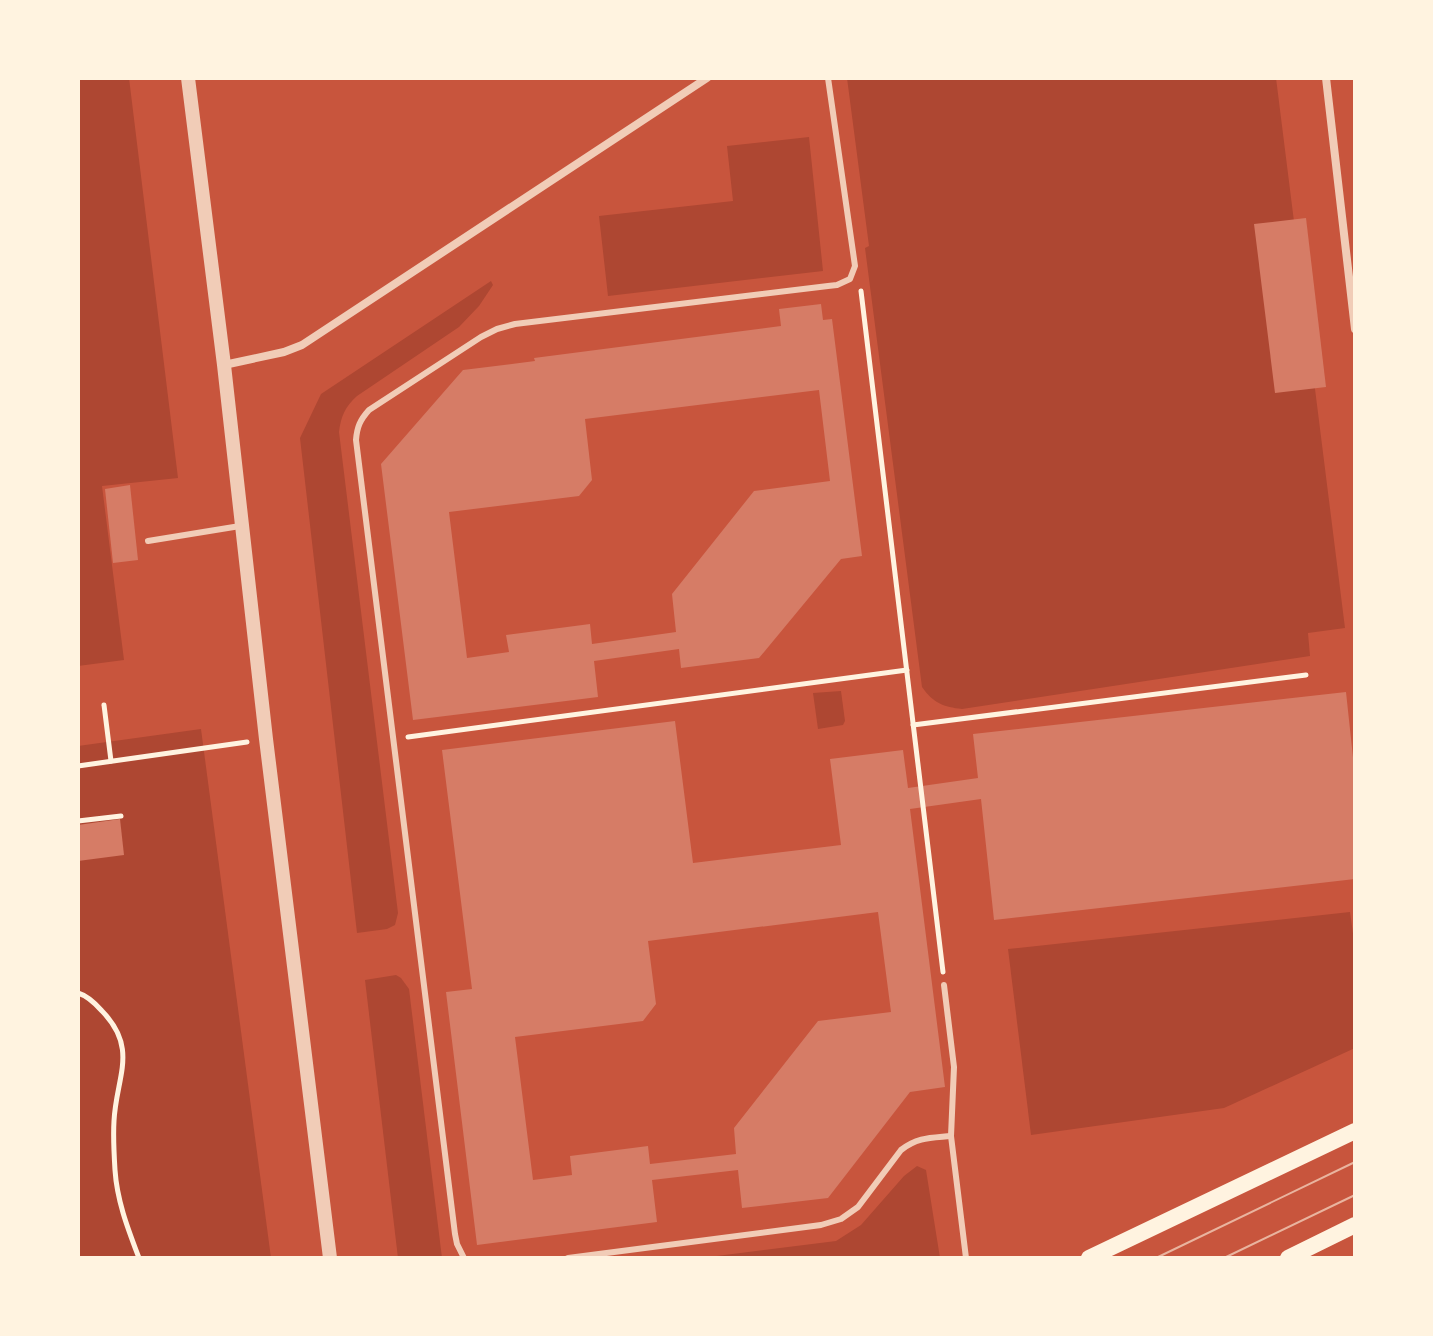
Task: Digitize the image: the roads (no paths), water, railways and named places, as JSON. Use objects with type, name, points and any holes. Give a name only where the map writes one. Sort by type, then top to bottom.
[{"type":"main road","points":[[1089,1258],[1355,1131]]},
{"type":"main road","points":[[1288,1258],[1355,1225]]},
{"type":"street","points":[[188,78],[330,1258]]},
{"type":"street","points":[[224,365],[302,345],[707,78]]},
{"type":"street","points":[[1326,78],[1355,329]]},
{"type":"lane","points":[[464,1258],[455,1234],[356,430],[369,410],[481,337],[506,326],[845,282],[853,273],[854,257],[828,78]]},
{"type":"lane","points":[[148,541],[241,526]]},
{"type":"lane","points":[[944,985],[954,1067],[951,1136],[966,1258]]},
{"type":"lane","points":[[568,1258],[821,1225],[841,1219],[858,1207],[901,1150],[920,1139],[951,1136]]},
{"type":"tram line","points":[[1156,1258],[1355,1162]]},
{"type":"tram line","points":[[1224,1258],[1355,1195]]}]
